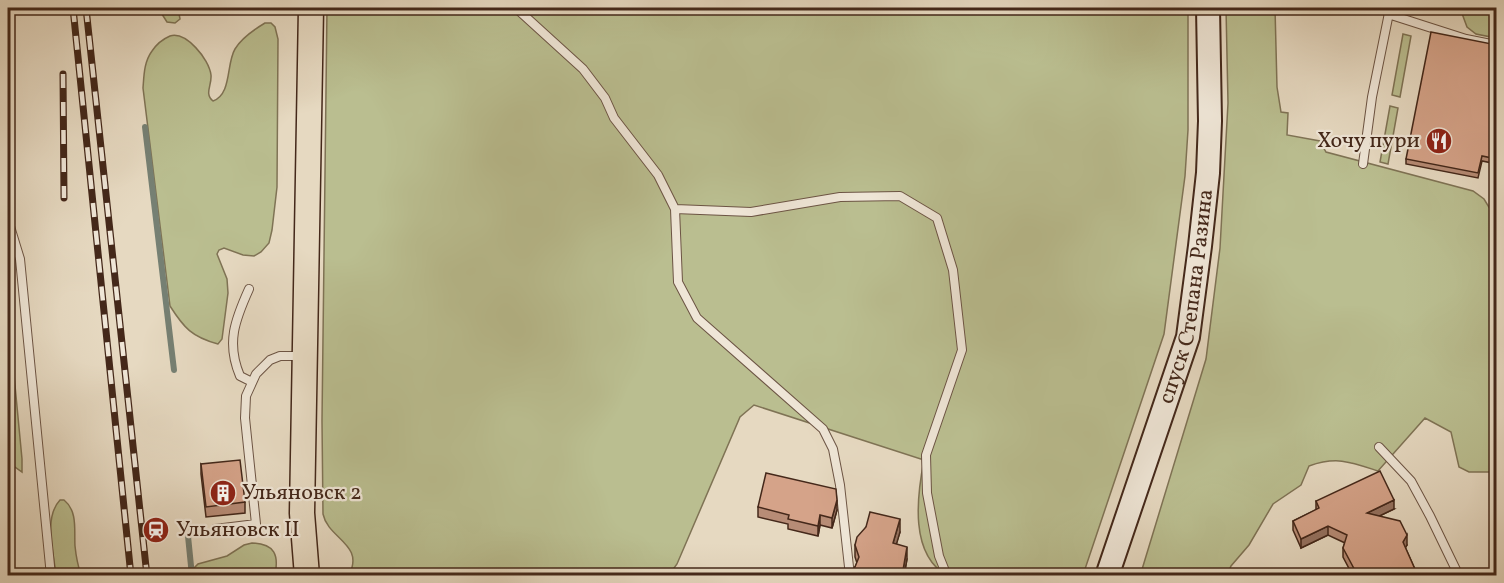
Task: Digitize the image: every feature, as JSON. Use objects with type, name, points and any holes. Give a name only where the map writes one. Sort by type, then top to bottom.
[{"type":"main road","points":[[307,576],[302,513],[311,8]]},
{"type":"main road","name":"спуск Степана Разина","points":[[1107,576],[1188,337],[1208,173],[1210,121],[1208,8]]},
{"type":"lane","points":[[516,8],[583,69],[605,98],[614,118],[658,175],[675,209],[678,282],[697,318],[823,429],[832,449],[840,486],[850,576]]},
{"type":"lane","points":[[1363,164],[1372,97],[1389,11],[1466,39],[1497,45]]},
{"type":"lane","points":[[675,209],[751,212],[840,196],[900,196],[937,218],[952,270],[962,350],[926,455],[927,493],[939,555],[947,576]]},
{"type":"lane","points":[[8,220],[20,259],[51,576]]},
{"type":"lane","points":[[249,289],[236,318],[232,350],[240,376],[252,382]]},
{"type":"lane","points":[[215,529],[256,524],[244,406],[252,382],[262,366],[270,360],[280,356],[306,356]]},
{"type":"lane","points":[[1379,447],[1411,481],[1459,576]]},
{"type":"green space","points":[[158,8],[178,8],[180,19],[175,23],[167,22]]},
{"type":"green space","points":[[327,8],[1188,8],[1188,130],[1185,176],[1164,334],[1083,575],[948,576],[935,566],[921,540],[918,507],[924,460],[754,405],[740,417],[677,564],[669,575],[349,575],[353,565],[352,556],[344,542],[326,523],[323,514]]},
{"type":"green space","points":[[1226,8],[1275,8],[1277,87],[1281,112],[1288,113],[1287,135],[1320,141],[1326,152],[1473,191],[1484,199],[1495,217],[1496,459],[1490,472],[1469,472],[1459,467],[1451,432],[1425,418],[1378,471],[1344,461],[1328,461],[1309,466],[1301,485],[1273,504],[1249,545],[1231,566],[1227,575],[1140,576],[1206,359],[1220,248],[1228,103]]},
{"type":"green space","points":[[1460,8],[1496,8],[1496,38],[1476,34],[1467,27]]},
{"type":"green space","points":[[265,23],[271,23],[275,27],[278,39],[277,187],[272,230],[269,243],[254,256],[243,255],[224,248],[217,254],[227,279],[228,293],[222,339],[218,344],[195,335],[170,306],[143,88],[144,73],[149,55],[158,44],[170,36],[183,38],[196,48],[206,61],[211,75],[209,95],[213,101],[219,97],[226,85],[235,49],[244,38]]},
{"type":"green space","points":[[1403,34],[1411,36],[1400,97],[1392,95]]},
{"type":"green space","points":[[1390,106],[1398,108],[1388,164],[1380,162]]},
{"type":"green space","points":[[8,312],[22,459],[22,472],[8,462]]},
{"type":"green space","points":[[60,500],[64,500],[73,515],[75,550],[81,575],[56,575],[51,526],[52,516]]},
{"type":"green space","points":[[252,543],[266,546],[274,552],[276,556],[275,575],[191,575],[191,571],[198,564],[227,556],[244,545]]},
{"type":"building","points":[[1431,32],[1497,45],[1497,159],[1482,156],[1478,173],[1406,159]]},
{"type":"building","name":"Ульяновск 2","points":[[240,460],[245,502],[206,507],[201,464]]},
{"type":"building","points":[[1380,471],[1394,500],[1367,513],[1400,521],[1407,535],[1403,542],[1418,576],[1358,576],[1343,548],[1347,535],[1328,526],[1301,539],[1293,521],[1319,508],[1316,501]]},
{"type":"building","points":[[766,473],[836,489],[837,500],[832,518],[820,515],[818,526],[788,519],[789,515],[758,507]]},
{"type":"building","points":[[870,512],[900,519],[893,543],[907,547],[902,576],[849,576],[859,557],[855,545],[857,537],[866,527]]},
{"type":"building","points":[[1429,571],[1431,576],[1420,576]]},
{"type":"waterway","points":[[145,127],[174,370]]},
{"type":"waterway","points":[[188,536],[192,576]]},
{"type":"railway","points":[[73,8],[131,576]]},
{"type":"railway","points":[[86,8],[147,576]]},
{"type":"railway","points":[[63,74],[64,198]]},
{"type":"place","name":"Хочу пури","points":[[1439,141]]},
{"type":"place","name":"Ульяновск 2","points":[[223,493]]},
{"type":"place","name":"Ульяновск II","points":[[156,530]]}]
